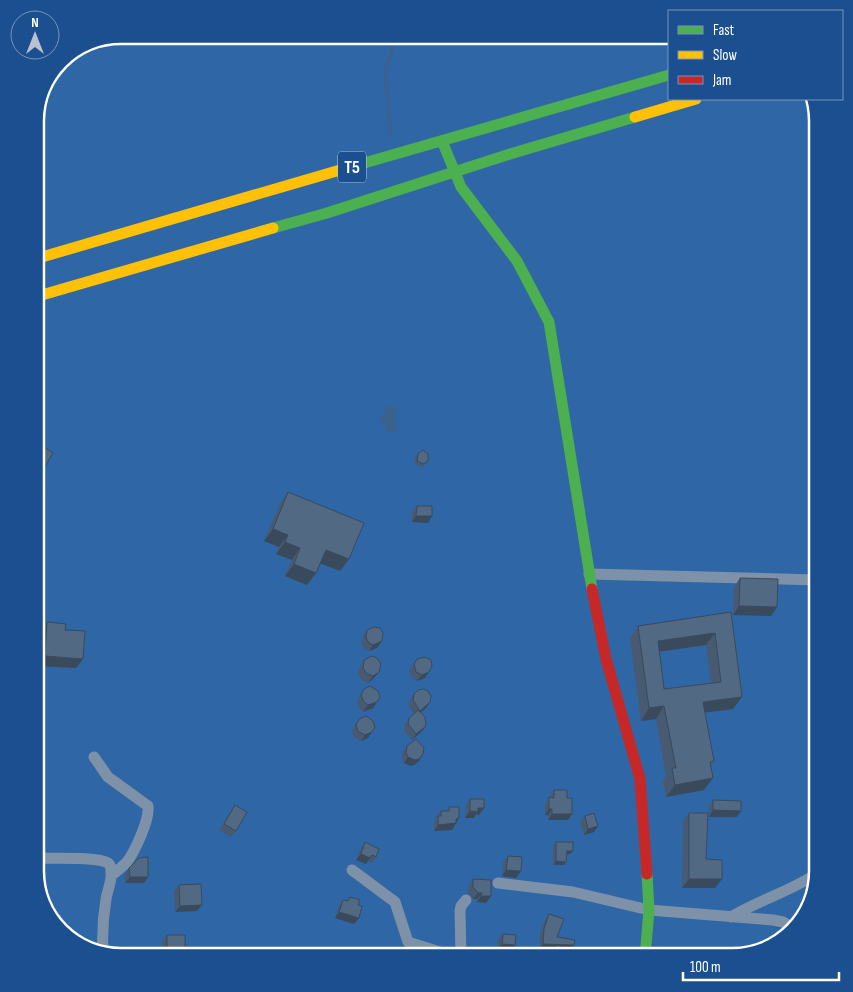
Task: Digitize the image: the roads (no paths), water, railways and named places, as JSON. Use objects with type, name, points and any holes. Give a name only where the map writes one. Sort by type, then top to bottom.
[{"type":"main road","name":"T5","points":[[44,256],[668,75]]},
{"type":"main road","points":[[44,294],[327,213],[693,100]]},
{"type":"main road","points":[[442,141],[461,187],[517,261],[549,322],[589,574],[606,659],[640,779],[649,910],[646,948]]},
{"type":"street","points":[[589,574],[809,580]]},
{"type":"street","points":[[94,757],[108,777],[148,806],[149,812],[129,858],[112,875]]},
{"type":"street","points":[[44,858],[100,860],[108,863],[112,875],[102,924],[103,946]]},
{"type":"street","points":[[352,870],[395,902],[408,942],[427,948]]},
{"type":"street","points":[[731,917],[756,903],[809,879]]},
{"type":"street","points":[[498,883],[572,892],[649,910],[773,920],[787,924]]},
{"type":"street","points":[[461,948],[460,911],[461,906],[466,900]]},
{"type":"waterway","points":[[391,136],[385,71],[394,44]]}]
